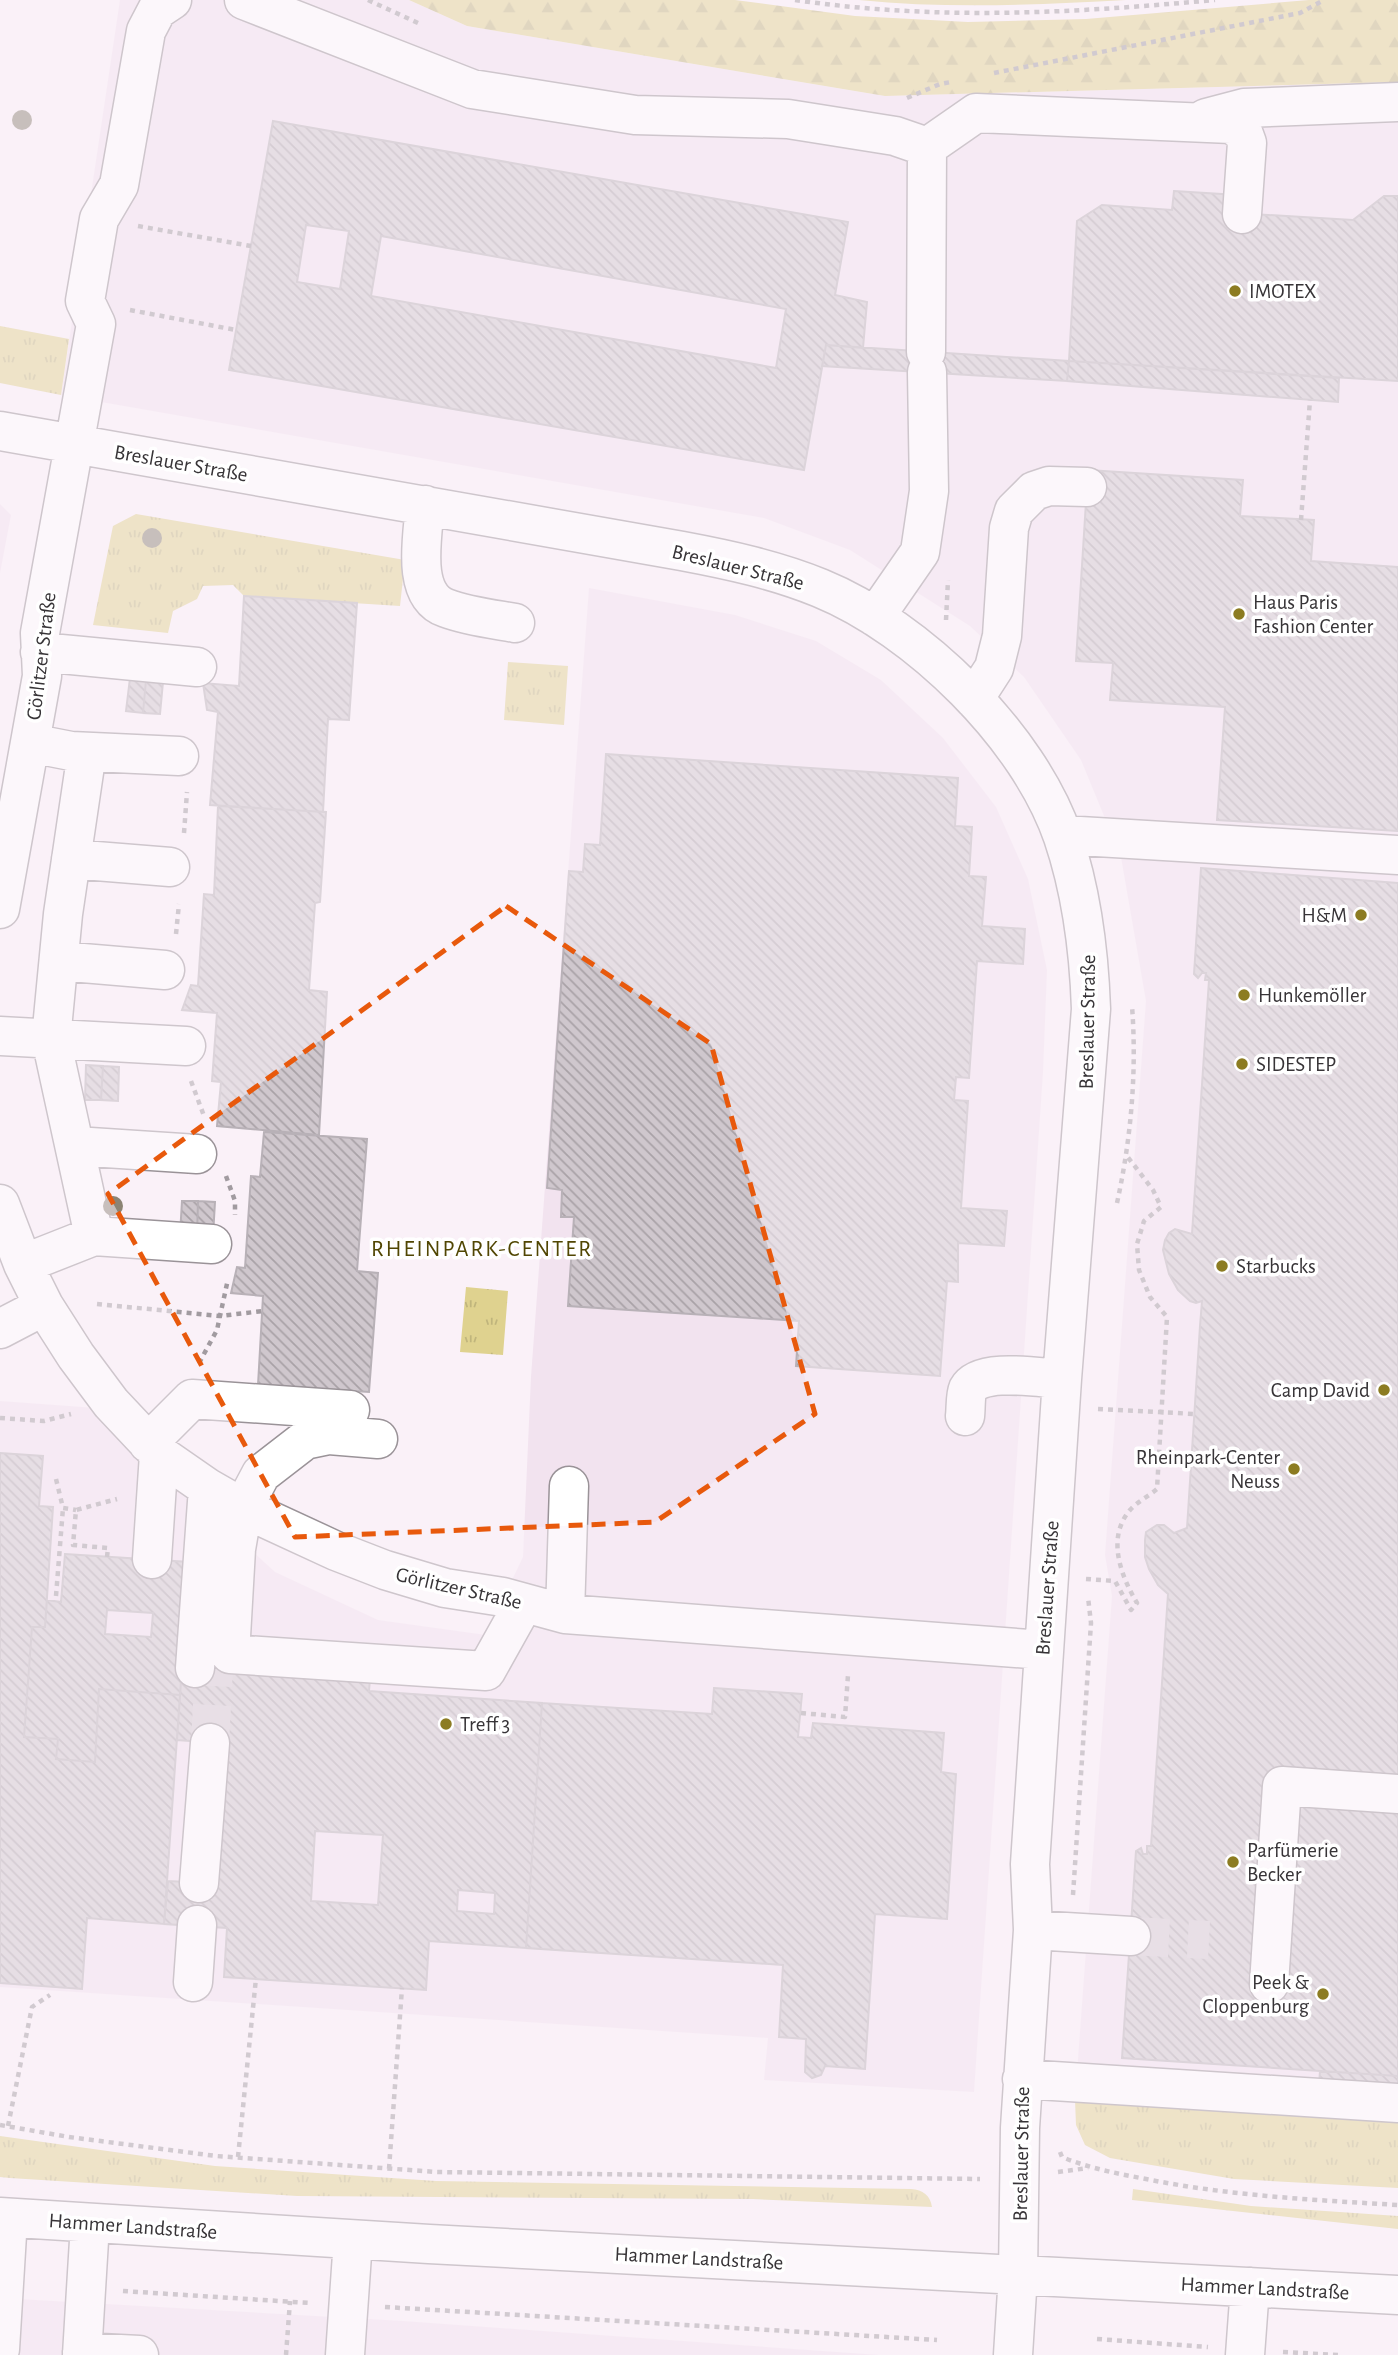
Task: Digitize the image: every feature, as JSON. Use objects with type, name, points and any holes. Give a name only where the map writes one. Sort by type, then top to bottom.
[{"type":"street","points":[[85,301],[99,219],[119,185],[146,31],[156,10],[172,0]]},
{"type":"street","points":[[244,0],[472,89],[635,115],[788,119],[895,136],[927,147]]},
{"type":"street","points":[[1192,122],[1244,108],[1398,102]]},
{"type":"street","points":[[927,147],[976,113],[1231,124],[1243,132],[1247,143],[1242,214]]},
{"type":"street","points":[[875,617],[920,552],[929,491],[927,147]]},
{"type":"street","name":"Görlitzer Straße","points":[[0,909],[42,676],[40,633],[96,324],[85,301]]},
{"type":"street","name":"Breslauer Straße","points":[[0,431],[729,560],[774,572],[823,589],[875,617],[920,649],[974,699],[1000,728],[1039,783],[1063,835],[1078,890],[1089,948],[1091,1009],[1062,1379],[1030,1864],[1033,1930],[1022,2079],[1018,2274],[1013,2355]]},
{"type":"street","points":[[974,699],[995,668],[1002,636],[1009,528],[1014,511],[1034,491],[1049,486],[1087,487]]},
{"type":"street","points":[[425,505],[421,573],[428,595],[443,608],[515,623]]},
{"type":"street","points":[[40,652],[197,667]]},
{"type":"street","points":[[30,743],[71,751],[179,756]]},
{"type":"street","points":[[87,752],[71,859],[51,1039],[94,1236]]},
{"type":"street","points":[[1063,835],[1398,855]]},
{"type":"street","points":[[71,859],[170,867]]},
{"type":"street","points":[[59,961],[166,970]]},
{"type":"street","points":[[0,1036],[186,1046]]},
{"type":"street","points":[[75,1146],[197,1154]]},
{"type":"street","name":"Görlitzer Straße","points":[[0,1204],[23,1264],[44,1306],[76,1356],[155,1462],[243,1508],[336,1551],[385,1570],[445,1588],[565,1614],[1043,1650]]},
{"type":"street","points":[[23,1264],[94,1236],[212,1244]]},
{"type":"street","points":[[0,1329],[44,1306]]},
{"type":"street","points":[[965,1416],[968,1390],[978,1379],[993,1376],[1062,1379]]},
{"type":"street","points":[[152,1559],[155,1462],[192,1399],[350,1410]]},
{"type":"street","points":[[213,1663],[243,1508],[261,1474],[304,1440],[329,1435],[378,1439]]},
{"type":"street","points":[[565,1614],[569,1486]]},
{"type":"street","points":[[208,1488],[213,1663]]},
{"type":"street","points":[[213,1663],[486,1671],[524,1603]]},
{"type":"street","points":[[199,1883],[210,1743]]},
{"type":"street","points":[[1269,1983],[1282,1786],[1398,1794]]},
{"type":"street","points":[[193,1982],[197,1926]]},
{"type":"street","points":[[1033,1930],[1131,1936]]},
{"type":"street","points":[[1022,2079],[1398,2103]]},
{"type":"street","points":[[0,2349],[4,2217]]},
{"type":"street","name":"Hammer Landstraße","points":[[4,2217],[353,2240],[1398,2295]]},
{"type":"street","points":[[90,2224],[82,2354],[139,2355]]},
{"type":"street","points":[[345,2355],[353,2240]]},
{"type":"street","points":[[1245,2355],[1250,2287]]},
{"type":"path","points":[[368,0],[430,28]]},
{"type":"path","points":[[795,0],[860,9],[971,14],[1086,11],[1215,0]]},
{"type":"path","points":[[993,73],[1300,13],[1324,0]]},
{"type":"path","points":[[905,99],[953,81]]},
{"type":"path","points":[[99,219],[251,246]]},
{"type":"path","points":[[85,301],[236,330]]},
{"type":"path","points":[[1301,520],[1310,400]]},
{"type":"path","points":[[1082,1578],[1115,1581],[1131,1610],[1137,1603],[1125,1583],[1118,1558],[1118,1532],[1130,1510],[1157,1489],[1167,1317],[1150,1297],[1139,1270],[1137,1244],[1144,1221],[1161,1208],[1153,1190],[1127,1156]]},
{"type":"path","points":[[97,1304],[220,1316],[263,1311]]},
{"type":"path","points":[[1094,1409],[1195,1414]]},
{"type":"path","points":[[0,1418],[44,1421],[82,1411]]},
{"type":"path","points":[[63,1508],[76,1510],[155,1462]]},
{"type":"path","points":[[56,1479],[63,1508],[56,1596]]},
{"type":"path","points":[[76,1510],[73,1545],[108,1548],[107,1556]]},
{"type":"path","points":[[801,1713],[845,1717],[846,1691]]},
{"type":"path","points":[[238,2158],[256,1978]]},
{"type":"path","points":[[389,2169],[402,1988]]},
{"type":"path","points":[[8,2126],[32,2007],[50,1995]]},
{"type":"path","points":[[0,2124],[69,2137],[238,2158],[389,2169],[451,2172],[1020,2178]]},
{"type":"path","points":[[1089,2168],[1250,2196],[1398,2205]]},
{"type":"path","points":[[87,2289],[937,2340]]},
{"type":"path","points":[[286,2355],[290,2301]]},
{"type":"highlighted area","points":[[506,906],[711,1044],[815,1414],[655,1522],[295,1537],[108,1194]]},
{"type":"shaded area","points":[[120,0],[409,0],[467,26],[885,96],[1398,82],[1398,2120],[1075,2100],[1112,1596],[1105,1555],[1146,1001],[1121,857],[1081,760],[1024,677],[970,626],[850,550],[764,518],[61,395]]},
{"type":"shaded area","points":[[0,504],[11,515],[0,573]]},
{"type":"shaded area","points":[[589,588],[735,615],[816,641],[881,680],[943,738],[996,807],[1028,879],[1047,970],[1043,1072],[974,2092],[764,2080],[768,2038],[0,1987],[0,1401],[96,1408],[275,1572],[378,1620],[486,1635],[523,1557],[531,1377]]},
{"type":"shaded area","points":[[0,2298],[403,2321],[879,2355],[0,2355]]},
{"type":"green space","points":[[409,0],[735,0],[855,16],[968,22],[1086,19],[1309,0],[1398,0],[1398,82],[885,96],[467,26]]},
{"type":"green space","points":[[859,0],[1126,0],[959,5]]},
{"type":"green space","points":[[0,326],[69,339],[61,395],[0,383]]},
{"type":"green space","points":[[136,514],[405,560],[400,606],[244,596],[233,585],[203,586],[197,599],[173,611],[168,633],[93,625],[113,526]]},
{"type":"green space","points":[[508,662],[568,666],[564,725],[504,720]]},
{"type":"green space","points":[[466,1287],[508,1291],[503,1355],[460,1352]]},
{"type":"green space","points":[[1075,2100],[1398,2120],[1398,2188],[1234,2179],[1110,2158],[1085,2145],[1076,2125]]},
{"type":"green space","points":[[0,2136],[215,2166],[436,2181],[911,2189],[925,2194],[932,2207],[753,2199],[297,2196],[10,2178],[0,2177]]},
{"type":"green space","points":[[1133,2189],[1251,2206],[1398,2216],[1398,2229],[1132,2200]]},
{"type":"building","points":[[273,121],[848,222],[835,295],[867,302],[863,348],[826,345],[804,470],[229,370]],"holes":[[[306,225],[349,231],[340,289],[297,282]],[[381,236],[786,309],[776,368],[371,296]]]},
{"type":"building","name":"IMOTEX","points":[[1174,191],[1237,195],[1236,213],[1353,220],[1384,196],[1398,196],[1398,381],[1069,361],[1077,221],[1102,205],[1172,210]]},
{"type":"building","points":[[826,345],[1069,361],[1067,381],[822,366]]},
{"type":"building","points":[[1069,361],[1339,378],[1338,402],[1067,381]]},
{"type":"building","name":"Haus Paris Fashion Center","points":[[1088,470],[1243,480],[1240,516],[1314,520],[1311,561],[1398,567],[1398,831],[1217,820],[1225,707],[1110,700],[1113,663],[1076,661]]},
{"type":"building","points":[[244,596],[357,603],[349,720],[328,719],[323,812],[210,805],[218,712],[207,710],[203,683],[239,686]]},
{"type":"building","points":[[130,678],[146,680],[143,713],[126,711]]},
{"type":"building","points":[[146,680],[163,682],[160,714],[143,713]]},
{"type":"building","points":[[606,754],[958,778],[955,826],[972,827],[969,876],[986,877],[982,926],[1025,929],[1023,964],[977,961],[969,1078],[956,1077],[954,1100],[968,1101],[961,1208],[1007,1211],[1004,1246],[958,1243],[958,1282],[947,1281],[940,1376],[796,1366],[799,1321],[568,1306],[574,1217],[561,1217],[562,1190],[547,1188],[569,871],[583,872],[585,844],[600,845]]},
{"type":"building","points":[[218,806],[326,812],[320,902],[315,903],[309,990],[327,992],[319,1135],[217,1126],[221,1082],[212,1081],[217,1013],[182,1010],[191,985],[198,986],[204,894],[214,895]]},
{"type":"building","name":"Rheinpark-Center Neuss","points":[[1201,868],[1398,883],[1398,2076],[1122,2058],[1136,1851],[1141,1848],[1143,1854],[1147,1854],[1147,1846],[1151,1846],[1168,1594],[1158,1585],[1149,1569],[1145,1557],[1145,1540],[1146,1532],[1157,1525],[1164,1525],[1174,1533],[1187,1528],[1202,1301],[1190,1301],[1178,1290],[1169,1274],[1163,1250],[1169,1233],[1175,1229],[1192,1234],[1209,980],[1205,980],[1206,973],[1202,973],[1198,978],[1194,974]]},
{"type":"building","points":[[86,1065],[103,1066],[101,1100],[85,1100]]},
{"type":"building","points":[[103,1066],[119,1067],[118,1101],[101,1100]]},
{"type":"building","points":[[264,1132],[367,1139],[357,1271],[378,1273],[369,1392],[258,1385],[263,1296],[231,1293],[237,1267],[245,1268],[251,1176],[260,1177]]},
{"type":"building","points":[[182,1201],[198,1201],[197,1236],[180,1235]]},
{"type":"building","points":[[198,1201],[215,1202],[213,1236],[197,1236]]},
{"type":"building","points":[[0,1453],[43,1456],[39,1506],[53,1507],[45,1627],[32,1627],[24,1737],[58,1739],[56,1759],[95,1762],[99,1689],[180,1695],[164,1924],[87,1918],[82,1989],[0,1983]]},
{"type":"building","points":[[65,1554],[189,1562],[180,1695],[99,1689],[95,1762],[56,1759],[58,1739],[24,1737],[32,1627],[45,1627],[47,1600],[61,1602]],"holes":[[[107,1610],[153,1613],[151,1637],[105,1634]]]},
{"type":"building","points":[[182,1667],[370,1679],[369,1691],[542,1703],[526,1948],[429,1941],[426,1990],[224,1977],[227,1928],[164,1924],[168,1881],[209,1883],[219,1743],[177,1740]],"holes":[[[315,1831],[383,1835],[378,1905],[311,1901]],[[458,1890],[495,1893],[494,1914],[457,1911]]]},
{"type":"building","points":[[714,1688],[802,1694],[798,1737],[811,1738],[813,1723],[944,1733],[941,1772],[956,1774],[947,1919],[875,1914],[865,2069],[825,2066],[821,2075],[812,2078],[805,2072],[806,2039],[779,2037],[783,1965],[526,1948],[542,1703],[712,1714]]},
{"type":"building","points":[[1320,2071],[1398,2076],[1398,2091],[1319,2085]]},
{"type":"tunnel","points":[[210,1743],[214,1668]]},
{"type":"tunnel","points":[[1131,1936],[1209,1940]]},
{"type":"place","name":"IMOTEX","points":[[1235,291]]},
{"type":"place","name":"Haus Paris Fashion Center","points":[[1239,614]]},
{"type":"place","name":"H&M","points":[[1361,915]]},
{"type":"place","name":"Hunkemöller","points":[[1244,995]]},
{"type":"place","name":"SIDESTEP","points":[[1242,1064]]},
{"type":"place","name":"Starbucks","points":[[1222,1266]]},
{"type":"place","name":"Camp David","points":[[1384,1390]]},
{"type":"place","name":"Rheinpark-Center Neuss","points":[[1294,1469]]},
{"type":"place","name":"Treff 3","points":[[446,1724]]},
{"type":"place","name":"Parfümerie Becker","points":[[1233,1862]]},
{"type":"place","name":"Peek & Cloppenburg","points":[[1323,1994]]},
{"type":"district","name":"RHEINPARK-CENTER","points":[[482,1248]]}]
